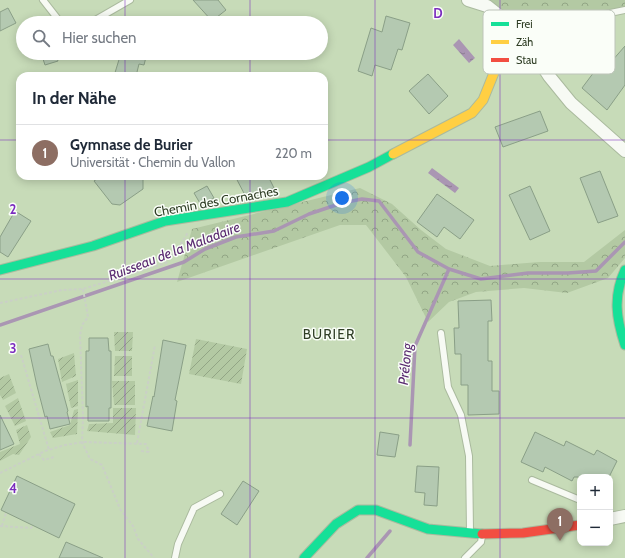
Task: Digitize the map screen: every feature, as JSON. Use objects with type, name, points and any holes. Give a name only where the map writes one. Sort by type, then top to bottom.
[{"type":"street","points":[[468,0],[487,6],[492,10]]},
{"type":"street","name":"Chemin des Cornaches","points":[[0,270],[93,246],[164,221],[257,208],[288,202],[369,167],[472,113],[483,100],[494,74]]},
{"type":"street","points":[[548,74],[571,103],[625,151]]},
{"type":"street","points":[[625,270],[618,282],[616,299],[616,319],[625,345]]},
{"type":"street","points":[[304,558],[343,518],[360,510],[380,510],[408,524],[429,529],[482,534],[516,534],[577,525]]},
{"type":"street","points":[[613,519],[624,517]]},
{"type":"lane","points":[[43,0],[56,16]]},
{"type":"lane","points":[[102,16],[130,0]]},
{"type":"lane","points":[[615,12],[625,10]]},
{"type":"lane","points":[[441,333],[448,388],[461,415],[469,456],[470,533]]},
{"type":"lane","points":[[532,480],[577,499]]},
{"type":"lane","points":[[175,558],[178,544],[194,508],[220,494]]},
{"type":"lane","points":[[613,513],[624,517]]},
{"type":"lane","points":[[465,558],[481,542],[482,534]]},
{"type":"path","points":[[0,303],[62,290],[83,289],[166,263],[184,241],[195,217]]},
{"type":"path","points":[[83,289],[88,316],[82,325],[80,335],[83,418],[82,442],[90,459],[102,465],[120,509],[133,526],[138,539],[154,558]]},
{"type":"path","points":[[137,443],[155,344]]},
{"type":"path","points":[[21,355],[48,450]]},
{"type":"path","points":[[0,473],[48,450],[82,442],[146,444],[149,452],[141,451]]},
{"type":"path","points":[[38,454],[44,460],[54,457]]},
{"type":"path","points":[[6,513],[1,526],[31,528],[33,525]]},
{"type":"green space","points":[[468,0],[625,0],[625,10],[615,12],[615,10],[484,10]]},
{"type":"green space","points":[[360,188],[392,204],[421,230],[446,249],[490,266],[539,262],[584,262],[625,230],[625,258],[608,278],[567,293],[524,288],[476,292],[449,302],[428,322],[406,277],[366,225],[340,225],[177,282],[192,229]]},
{"type":"green space","points":[[114,332],[133,332],[132,351],[115,351]]},
{"type":"green space","points":[[196,339],[247,349],[241,384],[189,374]]},
{"type":"green space","points":[[74,353],[76,376],[62,382],[58,359]]},
{"type":"green space","points":[[115,356],[132,356],[132,376],[114,376]]},
{"type":"green space","points":[[9,374],[16,393],[3,400],[0,395],[0,378]]},
{"type":"green space","points":[[78,380],[78,406],[71,408],[66,384]]},
{"type":"green space","points":[[112,381],[135,381],[135,405],[114,405]]},
{"type":"green space","points":[[18,398],[26,421],[15,426],[5,406]]},
{"type":"green space","points":[[113,408],[136,408],[135,435],[87,431],[89,424],[113,423]]},
{"type":"green space","points":[[78,409],[77,434],[53,438],[50,432],[70,425],[74,410]]},
{"type":"green space","points":[[27,425],[31,437],[19,455],[13,454],[0,461],[0,452],[20,444],[16,430]]},
{"type":"water","points":[[459,39],[475,58],[469,63],[453,45]]},
{"type":"water","points":[[432,168],[459,188],[455,193],[428,173]]},
{"type":"building","points":[[193,0],[218,0],[226,10],[218,16],[207,16]]},
{"type":"building","points":[[8,8],[16,23],[0,31],[0,12]]},
{"type":"building","points":[[386,16],[410,23],[402,50],[398,49],[391,70],[375,65],[372,76],[358,71],[371,28],[382,32]]},
{"type":"building","points":[[625,46],[625,85],[607,110],[582,88],[592,74],[615,74],[615,57]]},
{"type":"building","points":[[43,60],[58,61],[45,65]]},
{"type":"building","points":[[119,60],[145,60],[144,65],[139,64],[137,72],[115,72]]},
{"type":"building","points":[[428,74],[448,96],[429,114],[409,91]]},
{"type":"building","points":[[540,111],[548,131],[503,147],[495,127]]},
{"type":"building","points":[[600,171],[618,216],[598,223],[580,178]]},
{"type":"building","points":[[143,180],[143,189],[120,205],[112,204],[94,181]]},
{"type":"building","points":[[237,180],[270,180],[274,188],[255,198],[247,199]]},
{"type":"building","points":[[207,186],[214,198],[201,205],[194,193]]},
{"type":"building","points":[[530,186],[550,231],[530,240],[509,195]]},
{"type":"building","points":[[437,194],[474,220],[460,239],[444,227],[437,237],[417,222]]},
{"type":"building","points":[[15,211],[31,221],[8,257],[0,252],[0,237]]},
{"type":"building","points":[[491,300],[492,321],[488,321],[488,361],[492,361],[492,391],[499,391],[499,414],[468,415],[468,385],[461,385],[461,354],[455,354],[454,328],[459,328],[458,301]]},
{"type":"building","points":[[89,338],[108,338],[109,351],[111,351],[111,408],[109,408],[109,421],[88,421],[88,406],[86,407],[86,351],[89,351]]},
{"type":"building","points":[[163,340],[186,345],[175,400],[177,401],[172,431],[147,426],[153,396],[154,397]]},
{"type":"building","points":[[48,344],[51,356],[53,356],[68,411],[70,424],[50,429],[47,416],[45,417],[29,349]]},
{"type":"building","points":[[0,415],[14,444],[0,450]]},
{"type":"building","points":[[380,432],[399,435],[395,457],[377,455]]},
{"type":"building","points":[[535,432],[564,446],[566,441],[594,455],[597,450],[617,461],[610,474],[577,474],[577,477],[574,477],[572,481],[545,467],[543,472],[521,462]]},
{"type":"building","points":[[417,466],[439,467],[437,506],[424,505],[425,493],[415,492]]},
{"type":"building","points":[[17,476],[75,504],[59,538],[1,510]]},
{"type":"building","points":[[243,481],[259,491],[237,525],[221,514]]},
{"type":"building","points":[[66,542],[103,558],[59,558]]},
{"type":"waterway","name":"Ruisseau de la Maladaire","points":[[0,325],[184,262],[205,249],[236,237],[274,231],[309,214],[342,203],[362,199],[379,201],[418,252],[449,269],[481,279],[528,273],[596,271],[625,242]]},
{"type":"waterway","name":"Prélong","points":[[410,445],[415,346],[449,269]]},
{"type":"waterway","name":"Prélong","points":[[367,558],[390,531]]},
{"type":"traffic: fast","points":[[0,270],[93,246],[165,221],[287,202],[369,167],[393,154]]},
{"type":"traffic: fast","points":[[625,270],[617,298],[618,316],[625,345]]},
{"type":"traffic: fast","points":[[304,558],[336,524],[358,510],[376,510],[428,529],[482,534]]},
{"type":"traffic: slow","points":[[393,154],[472,113],[483,100],[494,74]]},
{"type":"traffic: jam","points":[[482,534],[523,533],[577,525]]},
{"type":"place","name":"Gymnase de Burier","points":[[560,541]]},
{"type":"district","name":"BURIER","points":[[329,334]]}]
